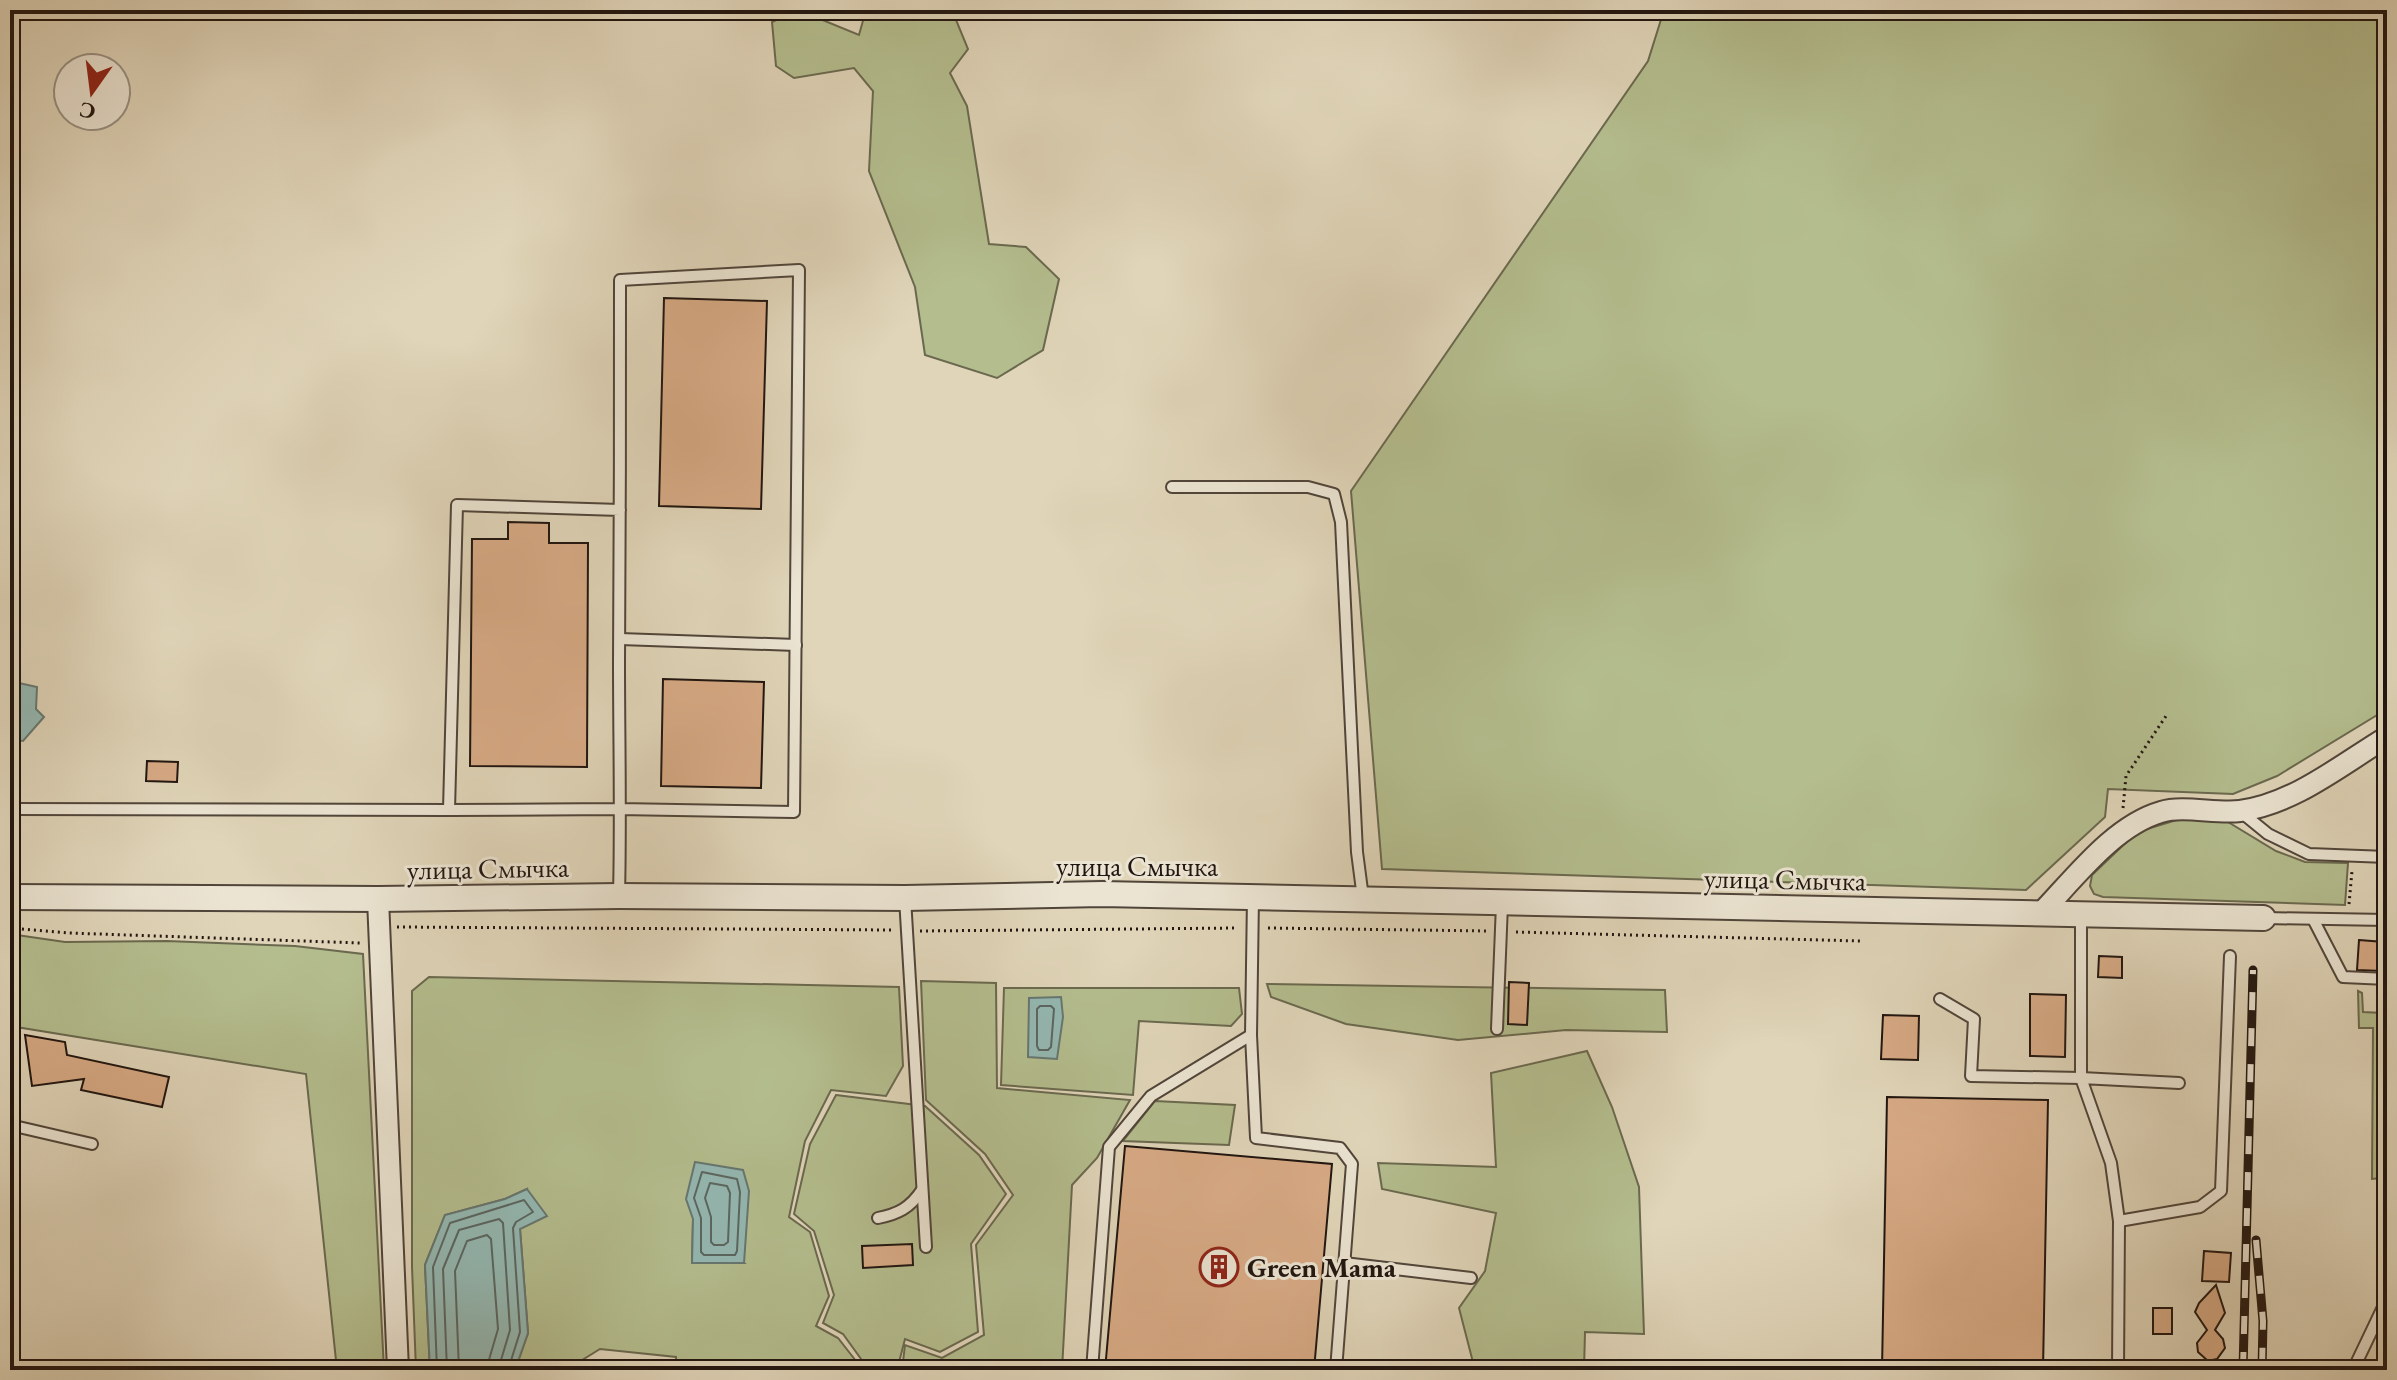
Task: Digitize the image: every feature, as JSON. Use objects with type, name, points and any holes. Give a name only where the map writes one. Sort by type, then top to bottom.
[{"type":"street","points":[[2040,914],[2121,831],[2162,811],[2239,811],[2269,805],[2296,793],[2387,737]]},
{"type":"street","name":"улица Смычка","points":[[10,897],[905,898],[1102,894],[2263,918]]},
{"type":"street","points":[[378,899],[398,1370]]},
{"type":"lane","points":[[10,809],[619,809],[794,812],[799,270],[620,280],[620,639],[619,809],[619,896]]},
{"type":"lane","points":[[1172,487],[1308,487],[1334,494],[1341,522],[1357,852],[1363,898]]},
{"type":"lane","points":[[449,810],[457,505],[620,510]]},
{"type":"lane","points":[[620,639],[796,645]]},
{"type":"lane","points":[[2239,811],[2268,834],[2309,854],[2387,857]]},
{"type":"lane","points":[[1253,897],[1251,1035],[1256,1138],[1340,1148],[1352,1164],[1336,1370]]},
{"type":"lane","points":[[905,898],[926,1247]]},
{"type":"lane","points":[[1497,1029],[1502,902]]},
{"type":"lane","points":[[2081,915],[2081,1078],[2111,1163],[2119,1221],[2118,1370]]},
{"type":"lane","points":[[2263,918],[2387,920]]},
{"type":"lane","points":[[2313,919],[2343,977],[2387,979]]},
{"type":"lane","points":[[2119,1221],[2200,1207],[2221,1191],[2230,956]]},
{"type":"lane","points":[[1940,999],[1974,1019],[1971,1076],[2179,1083]]},
{"type":"lane","points":[[1092,1370],[1109,1147],[1151,1096],[1251,1035]]},
{"type":"lane","points":[[10,1125],[92,1144]]},
{"type":"lane","points":[[878,1218],[898,1214],[913,1203],[922,1190]]},
{"type":"lane","points":[[1344,1263],[1471,1278]]},
{"type":"lane","points":[[2353,1370],[2384,1305],[2387,1276]]},
{"type":"path","points":[[2121,831],[2126,776],[2168,713]]},
{"type":"path","points":[[2348,906],[2352,871]]},
{"type":"path","points":[[10,928],[69,933],[360,943],[402,926],[907,930],[1253,928],[1860,941]]},
{"type":"green space","points":[[798,10],[859,35],[866,10],[952,10],[968,49],[950,73],[967,106],[989,244],[1026,247],[1059,279],[1043,350],[997,378],[925,355],[915,287],[869,171],[873,91],[854,68],[794,78],[776,66],[772,22]]},
{"type":"green space","points":[[1664,10],[2387,10],[2387,709],[2277,776],[2233,794],[2108,789],[2105,817],[2026,890],[1382,869],[1351,491],[1648,61]]},
{"type":"green space","points":[[2180,819],[2223,819],[2276,851],[2305,862],[2348,863],[2345,905],[2103,897],[2094,894],[2090,886],[2092,875],[2137,832]]},
{"type":"green space","points":[[10,934],[65,942],[167,941],[295,946],[363,954],[384,1370],[337,1370],[306,1074],[16,1027],[18,1093],[14,1108],[10,1106]]},
{"type":"green space","points":[[429,977],[899,987],[903,1066],[886,1096],[831,1090],[805,1141],[789,1217],[810,1232],[829,1296],[816,1326],[838,1338],[863,1370],[676,1370],[676,1357],[600,1349],[566,1370],[515,1370],[528,1333],[520,1229],[527,1189],[505,1199],[445,1215],[425,1265],[430,1370],[416,1370],[412,1267],[412,991]],"holes":[[[693,1219],[744,1263],[692,1263]]]},
{"type":"green space","points":[[921,981],[996,983],[997,1088],[1130,1100],[1097,1158],[1072,1185],[1062,1370],[902,1370],[905,1345],[942,1358],[984,1335],[976,1245],[1013,1195],[985,1154],[926,1100]]},
{"type":"green space","points":[[1267,984],[1665,990],[1667,1032],[1566,1030],[1458,1040],[1346,1024],[1271,997]]},
{"type":"green space","points":[[1004,988],[1239,988],[1242,1014],[1231,1026],[1139,1021],[1133,1095],[1001,1085]]},
{"type":"green space","points":[[2358,991],[2362,993],[2363,1012],[2383,1013],[2383,1154],[2381,1178],[2372,1179],[2373,1028],[2359,1028]]},
{"type":"green space","points":[[1587,1051],[1612,1107],[1639,1187],[1644,1334],[1585,1332],[1584,1370],[1475,1370],[1459,1308],[1485,1271],[1496,1213],[1382,1189],[1378,1163],[1496,1167],[1491,1073]]},
{"type":"green space","points":[[836,1095],[925,1106],[979,1155],[1006,1194],[971,1244],[978,1332],[940,1352],[905,1339],[897,1370],[869,1370],[843,1334],[823,1323],[834,1295],[814,1231],[794,1214],[810,1144]]},
{"type":"green space","points":[[1155,1101],[1235,1105],[1229,1145],[1123,1141]]},
{"type":"water","points":[[10,681],[37,687],[36,709],[44,717],[23,741],[10,739]]},
{"type":"water","points":[[1061,997],[1063,1017],[1057,1059],[1028,1057],[1029,998]]},
{"type":"water","points":[[695,1162],[743,1170],[749,1191],[744,1263],[692,1263],[693,1219],[686,1199]]},
{"type":"water","points":[[527,1189],[547,1216],[520,1229],[528,1333],[515,1370],[430,1370],[425,1265],[445,1215],[505,1199]]},
{"type":"building","points":[[664,298],[767,301],[761,509],[659,506]]},
{"type":"building","points":[[508,522],[549,523],[549,543],[588,543],[587,767],[470,766],[472,539],[508,539]]},
{"type":"building","points":[[663,679],[764,682],[761,788],[661,786]]},
{"type":"building","points":[[147,761],[178,762],[177,782],[146,781]]},
{"type":"building","points":[[2359,940],[2384,942],[2382,971],[2357,970]]},
{"type":"building","points":[[2099,956],[2122,957],[2122,978],[2098,977]]},
{"type":"building","points":[[1509,982],[1529,983],[1527,1025],[1508,1024]]},
{"type":"building","points":[[2030,994],[2066,995],[2065,1057],[2030,1056]]},
{"type":"building","points":[[1883,1015],[1919,1016],[1918,1060],[1881,1059]]},
{"type":"building","points":[[25,1035],[65,1042],[67,1055],[169,1077],[162,1107],[81,1090],[84,1079],[32,1086]]},
{"type":"building","points":[[1887,1097],[2048,1100],[2043,1370],[1882,1370]]},
{"type":"building","name":"Green Mama","points":[[1125,1146],[1332,1164],[1314,1370],[1105,1370]]},
{"type":"building","points":[[912,1244],[913,1265],[863,1268],[862,1246]]},
{"type":"building","points":[[2204,1251],[2231,1253],[2229,1282],[2202,1281]]},
{"type":"building","points":[[2216,1285],[2225,1313],[2215,1330],[2223,1339],[2225,1348],[2217,1359],[2208,1361],[2198,1352],[2197,1343],[2207,1330],[2195,1312]]},
{"type":"building","points":[[2153,1308],[2172,1308],[2172,1334],[2153,1334]]},
{"type":"railway","points":[[2243,1370],[2253,970]]},
{"type":"railway","points":[[2256,1240],[2263,1321],[2262,1370]]},
{"type":"place","name":"Green Mama","points":[[1219,1267]]}]
